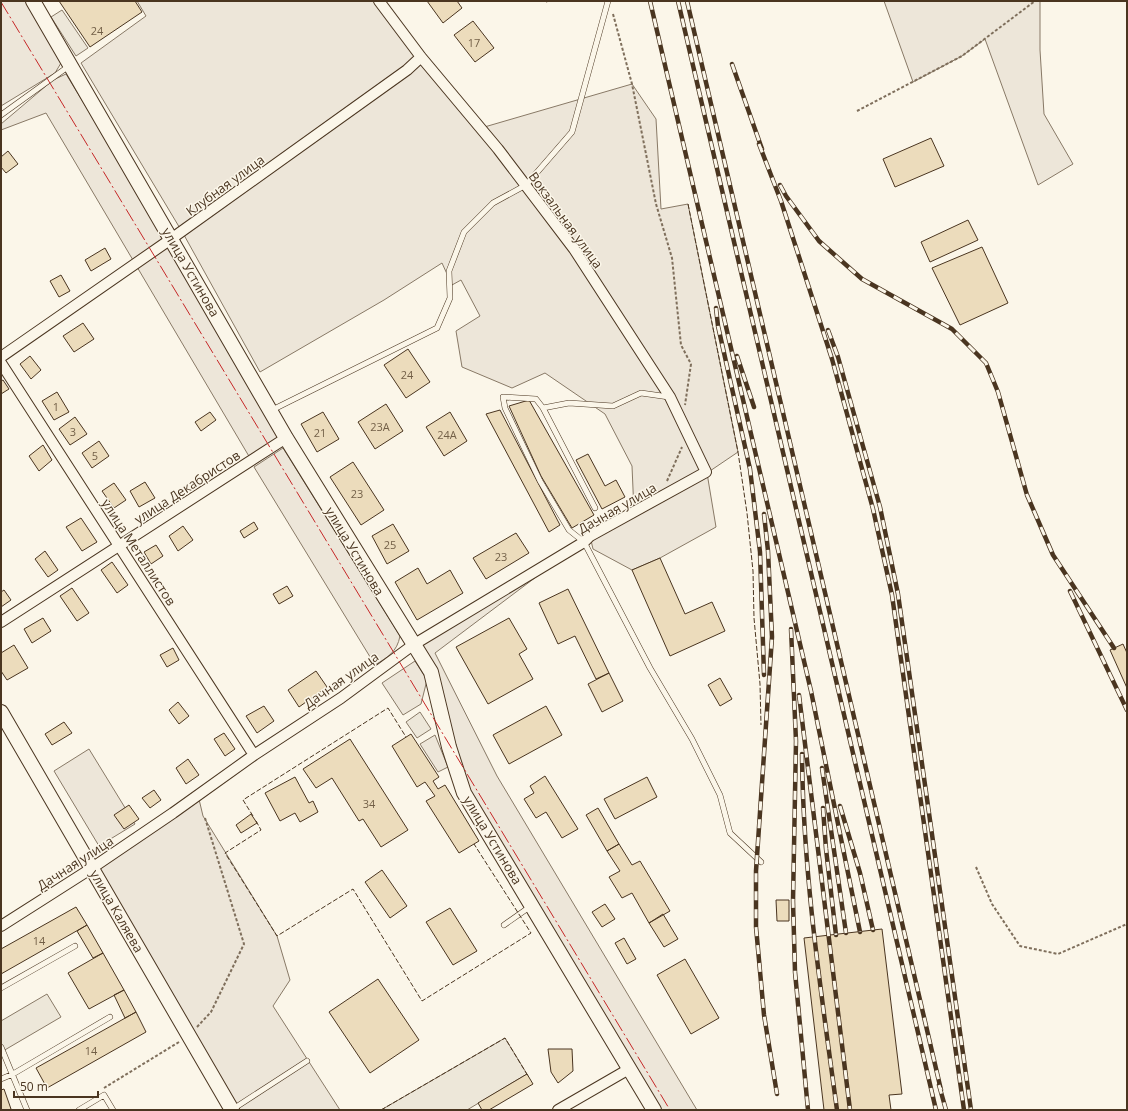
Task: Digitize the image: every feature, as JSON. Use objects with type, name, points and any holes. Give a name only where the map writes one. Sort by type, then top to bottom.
[{"type":"street","name":"улица Устинова","points":[[33,1],[69,66],[172,239],[286,438],[431,672],[449,748],[464,792],[654,1110]]},
{"type":"street","name":"Вокзальная улица","points":[[379,1],[421,57],[498,149],[574,249],[670,397],[706,472]]},
{"type":"street","name":"Клубная улица","points":[[1,357],[172,239],[407,70],[421,57]]},
{"type":"street","name":"улица Металлистов","points":[[1,363],[254,755]]},
{"type":"street","name":"улица Декабристов","points":[[1,622],[286,438]]},
{"type":"street","name":"Дачная улица","points":[[1,926],[92,868],[173,813],[254,755],[341,698],[413,645],[584,542],[590,536],[706,472]]},
{"type":"street","name":"улица Каляева","points":[[1,712],[232,1110]]},
{"type":"street","points":[[558,1110],[629,1069]]},
{"type":"lane","points":[[271,411],[437,328],[450,298],[449,271],[464,232],[493,203],[526,185],[572,132],[608,1]]},
{"type":"lane","points":[[1,115],[69,66]]},
{"type":"lane","points":[[543,408],[569,403],[613,406],[641,393],[670,397]]},
{"type":"lane","points":[[595,508],[543,408],[536,399],[503,397],[505,408],[540,481],[569,530],[584,542],[650,668],[692,739],[720,795],[730,833],[761,862]]},
{"type":"lane","points":[[504,925],[532,906]]},
{"type":"lane","points":[[1,988],[75,946]]},
{"type":"lane","points":[[1,1079],[110,1017]]},
{"type":"lane","points":[[1,1047],[27,1110]]},
{"type":"lane","points":[[232,1110],[307,1061]]},
{"type":"lane","points":[[79,1110],[104,1095],[113,1110]]},
{"type":"path","points":[[857,111],[962,56],[1035,1]]},
{"type":"path","points":[[612,12],[632,84],[656,204],[672,258],[681,345],[691,364],[682,423]]},
{"type":"path","points":[[658,499],[682,450],[682,443]]},
{"type":"path","points":[[100,1090],[189,1036],[211,1012],[244,944],[205,818]]},
{"type":"path","points":[[976,867],[992,904],[1020,946],[1058,954],[1127,924]]},
{"type":"shaded area","points":[[1,1],[32,1],[61,63],[55,73],[1,106]]},
{"type":"shaded area","points":[[137,1],[379,1],[481,128],[632,84],[656,119],[661,209],[688,204],[738,452],[707,473],[716,527],[660,558],[632,570],[593,549],[590,536],[634,512],[632,466],[605,414],[545,373],[512,388],[462,367],[456,331],[480,316],[461,280],[452,285],[442,263],[384,300],[260,372],[184,235],[81,63],[146,16]]},
{"type":"shaded area","points":[[884,1],[1040,1],[1040,50],[1044,114],[1073,164],[1038,185],[985,39],[962,56],[913,82]]},
{"type":"shaded area","points":[[62,10],[88,48],[76,56],[51,17]]},
{"type":"shaded area","points":[[66,74],[166,238],[169,246],[280,440],[250,458],[46,113],[1,130],[1,124],[53,80]]},
{"type":"shaded area","points":[[283,448],[400,636],[397,646],[388,657],[375,665],[254,467]]},
{"type":"shaded area","points":[[544,571],[435,653],[497,776],[697,1110],[654,1110],[464,793],[417,646]]},
{"type":"shaded area","points":[[415,661],[427,680],[421,704],[403,715],[382,683]]},
{"type":"shaded area","points":[[420,712],[431,729],[417,738],[406,722]]},
{"type":"shaded area","points":[[435,735],[448,767],[438,772],[420,744]]},
{"type":"shaded area","points":[[89,749],[135,824],[99,846],[54,771]]},
{"type":"shaded area","points":[[198,795],[203,816],[277,936],[290,980],[273,1006],[340,1110],[232,1110],[92,868]]},
{"type":"shaded area","points":[[47,994],[61,1017],[3,1051],[1,1047],[1,1021]]},
{"type":"shaded area","points":[[505,1038],[527,1074],[467,1110],[381,1110]]},
{"type":"building","points":[[59,1],[135,1],[142,12],[90,47]]},
{"type":"building","points":[[427,1],[457,1],[462,8],[443,23]]},
{"type":"building","points":[[473,21],[494,48],[475,62],[454,35]]},
{"type":"building","points":[[931,138],[944,166],[895,187],[883,159]]},
{"type":"building","points":[[8,151],[18,164],[6,173],[1,167],[1,157]]},
{"type":"building","points":[[968,220],[978,240],[930,262],[921,242]]},
{"type":"building","points":[[982,247],[1008,303],[960,325],[932,268]]},
{"type":"building","points":[[105,248],[111,259],[91,271],[85,260]]},
{"type":"building","points":[[61,275],[70,291],[59,297],[50,281]]},
{"type":"building","points":[[83,323],[94,339],[74,352],[63,336]]},
{"type":"building","points":[[408,349],[430,382],[406,398],[384,365]]},
{"type":"building","points":[[30,356],[41,370],[31,379],[20,364]]},
{"type":"building","points":[[3,380],[9,389],[1,394],[1,381]]},
{"type":"building","points":[[57,392],[69,412],[54,420],[42,401]]},
{"type":"building","points":[[529,400],[594,515],[572,528],[541,476],[509,406]]},
{"type":"building","points":[[386,404],[403,431],[375,449],[358,422]]},
{"type":"building","points":[[500,410],[560,525],[549,532],[486,414]]},
{"type":"building","points":[[210,412],[216,420],[201,431],[195,422]]},
{"type":"building","points":[[323,412],[339,439],[317,452],[301,424]]},
{"type":"building","points":[[450,412],[467,441],[444,456],[426,427]]},
{"type":"building","points":[[75,417],[87,434],[70,445],[59,429]]},
{"type":"building","points":[[99,441],[109,456],[92,468],[82,453]]},
{"type":"building","points":[[43,445],[52,460],[39,471],[29,456]]},
{"type":"building","points":[[588,454],[605,486],[616,480],[625,497],[602,509],[576,460]]},
{"type":"building","points":[[353,462],[384,510],[361,525],[330,477]]},
{"type":"building","points":[[145,482],[155,498],[139,507],[130,491]]},
{"type":"building","points":[[114,483],[126,500],[114,508],[102,491]]},
{"type":"building","points":[[81,518],[97,542],[82,551],[66,527]]},
{"type":"building","points":[[254,522],[258,529],[244,538],[240,531]]},
{"type":"building","points":[[393,524],[409,551],[387,564],[372,536]]},
{"type":"building","points":[[183,526],[193,540],[178,551],[169,536]]},
{"type":"building","points":[[516,533],[529,553],[486,579],[473,558]]},
{"type":"building","points":[[156,545],[163,556],[151,564],[144,552]]},
{"type":"building","points":[[45,551],[58,570],[48,577],[35,559]]},
{"type":"building","points":[[660,558],[685,614],[712,602],[725,631],[670,656],[632,570]]},
{"type":"building","points":[[112,562],[128,585],[117,593],[101,570]]},
{"type":"building","points":[[418,568],[427,584],[450,570],[463,593],[417,620],[395,582]]},
{"type":"building","points":[[287,586],[293,596],[279,604],[273,594]]},
{"type":"building","points":[[72,588],[89,613],[77,621],[60,596]]},
{"type":"building","points":[[568,589],[609,673],[596,679],[575,636],[558,644],[539,603]]},
{"type":"building","points":[[4,590],[11,600],[1,607],[1,592]]},
{"type":"building","points":[[43,618],[51,631],[32,643],[24,629]]},
{"type":"building","points":[[509,618],[527,649],[519,654],[533,679],[488,704],[456,647]]},
{"type":"building","points":[[1123,644],[1127,653],[1127,688],[1110,650]]},
{"type":"building","points":[[14,645],[28,668],[7,680],[1,671],[1,653]]},
{"type":"building","points":[[173,648],[179,660],[167,667],[160,655]]},
{"type":"building","points":[[316,671],[327,687],[299,707],[288,690]]},
{"type":"building","points":[[609,673],[623,701],[602,712],[588,684]]},
{"type":"building","points":[[720,678],[732,699],[720,706],[708,685]]},
{"type":"building","points":[[178,702],[189,716],[179,724],[169,710]]},
{"type":"building","points":[[264,706],[274,721],[257,733],[246,716]]},
{"type":"building","points":[[546,706],[562,735],[509,764],[493,735]]},
{"type":"building","points":[[64,722],[72,733],[52,745],[45,734]]},
{"type":"building","points":[[224,733],[235,749],[225,756],[214,739]]},
{"type":"building","points":[[411,734],[439,777],[433,781],[438,789],[445,785],[479,841],[459,853],[426,801],[435,796],[425,782],[417,787],[392,746]]},
{"type":"building","points":[[350,739],[408,830],[381,847],[363,819],[359,821],[332,778],[316,788],[303,769]]},
{"type":"building","points":[[188,759],[199,775],[186,784],[176,768]]},
{"type":"building","points":[[545,776],[578,829],[562,838],[546,812],[536,818],[524,799],[534,793],[530,786]]},
{"type":"building","points":[[295,777],[309,803],[313,801],[318,812],[300,822],[295,813],[280,821],[265,793]]},
{"type":"building","points":[[647,777],[657,797],[615,819],[604,799]]},
{"type":"building","points":[[154,790],[161,800],[150,808],[142,798]]},
{"type":"building","points":[[129,805],[139,819],[124,829],[114,815]]},
{"type":"building","points":[[598,808],[619,844],[607,851],[586,815]]},
{"type":"building","points":[[251,814],[257,823],[241,833],[236,825]]},
{"type":"building","points":[[619,844],[632,865],[640,861],[670,911],[649,923],[632,893],[622,898],[609,877],[620,871],[607,851]]},
{"type":"building","points":[[382,870],[407,906],[390,918],[365,882]]},
{"type":"building","points":[[776,900],[789,900],[789,921],[777,921]]},
{"type":"building","points":[[605,904],[615,919],[602,927],[592,912]]},
{"type":"building","points":[[76,907],[87,925],[1,974],[1,949]]},
{"type":"building","points":[[450,908],[477,951],[453,965],[426,922]]},
{"type":"building","points":[[663,914],[678,939],[664,947],[649,923]]},
{"type":"building","points":[[87,925],[103,953],[93,958],[77,931]]},
{"type":"building","points":[[882,929],[902,1094],[889,1095],[891,1110],[824,1110],[804,938]]},
{"type":"building","points":[[624,938],[636,959],[627,964],[615,943]]},
{"type":"building","points":[[103,953],[124,990],[89,1009],[68,973]]},
{"type":"building","points":[[685,959],[719,1018],[691,1034],[657,975]]},
{"type":"building","points":[[378,979],[419,1040],[370,1073],[329,1012]]},
{"type":"building","points":[[124,990],[136,1012],[125,1018],[114,995]]},
{"type":"building","points":[[136,1012],[146,1032],[47,1088],[36,1068]]},
{"type":"building","points":[[548,1049],[572,1049],[573,1071],[558,1083],[551,1072]]},
{"type":"building","points":[[527,1074],[533,1084],[489,1110],[482,1110],[478,1103]]},
{"type":"building","points":[[4,1089],[11,1109],[9,1110],[1,1110],[1,1090]]},
{"type":"railway","points":[[650,1],[811,691],[860,932]]},
{"type":"railway","points":[[678,1],[936,1110]]},
{"type":"railway","points":[[687,1],[941,1090]]},
{"type":"railway","points":[[732,64],[762,149]]},
{"type":"railway","points":[[759,144],[781,201],[832,359],[873,509],[892,595],[964,1110]]},
{"type":"railway","points":[[780,185],[786,196],[819,241],[862,279],[952,329],[986,363],[998,392],[1027,495],[1053,555],[1114,648]]},
{"type":"railway","points":[[716,308],[718,326],[750,469],[760,552],[764,675]]},
{"type":"railway","points":[[828,330],[838,357],[880,507],[898,594],[971,1110]]},
{"type":"railway","points":[[737,356],[754,407]]},
{"type":"railway","points":[[764,514],[768,551],[772,637],[756,871],[756,927],[764,1015],[777,1094]]},
{"type":"railway","points":[[1070,591],[1127,710]]},
{"type":"railway","points":[[791,629],[796,741],[793,901],[795,972],[808,1110]]},
{"type":"railway","points":[[799,695],[850,1110]]},
{"type":"railway","points":[[802,754],[803,799],[809,888],[819,977],[837,1110]]},
{"type":"railway","points":[[822,768],[846,933]]},
{"type":"railway","points":[[840,806],[860,873],[873,930]]},
{"type":"railway","points":[[823,808],[836,935]]},
{"type":"railway","points":[[939,1085],[946,1110]]},
{"type":"fence","points":[[688,204],[738,452],[747,513],[753,571],[754,618],[760,684],[761,725]]},
{"type":"fence","points":[[253,816],[243,800],[388,708],[406,737]]},
{"type":"fence","points":[[256,821],[261,830],[225,853],[277,936],[353,889],[422,1001],[531,933],[474,844]]},
{"type":"fence","points":[[381,1110],[505,1038],[528,1076]]},
{"type":"power","points":[[1,2],[670,1110]]}]
